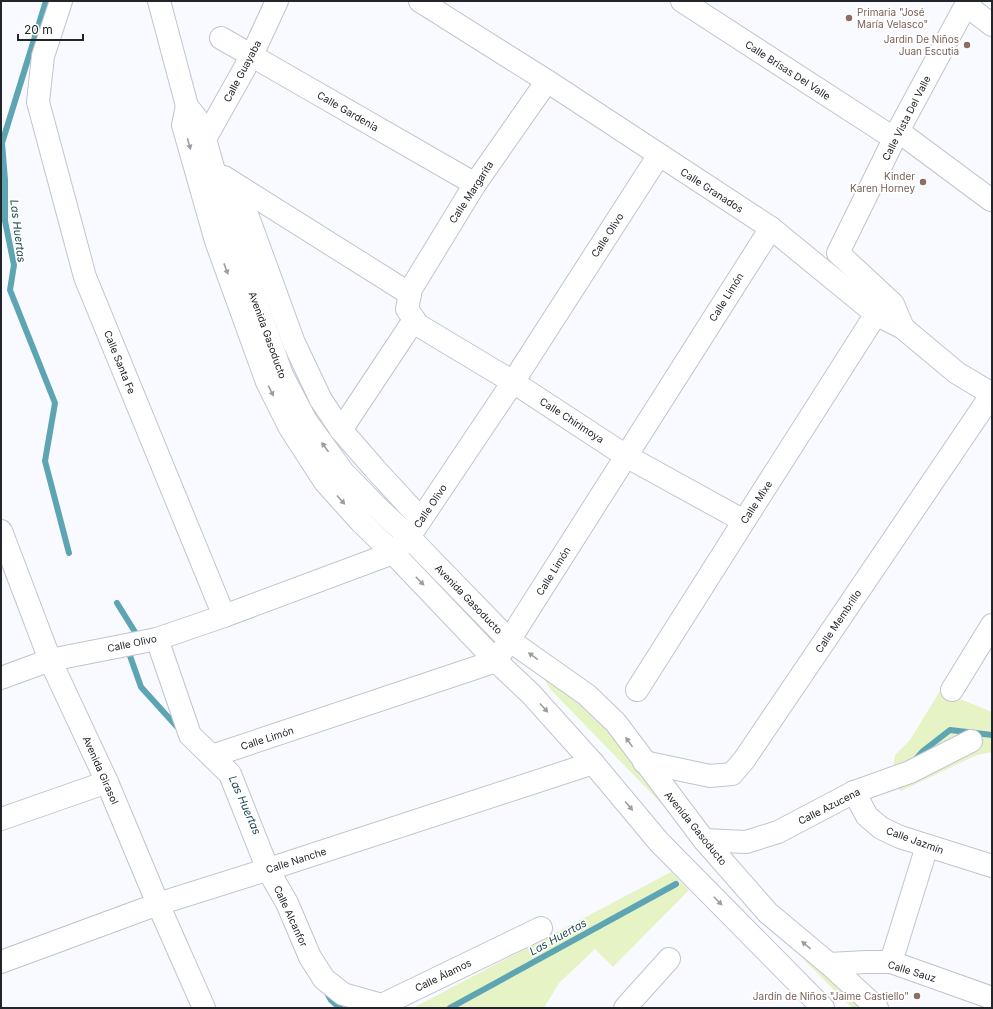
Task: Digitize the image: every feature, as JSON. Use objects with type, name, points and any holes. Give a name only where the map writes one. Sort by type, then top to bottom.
[{"type":"street","name":"Calle Santa Fe","points":[[61,1],[43,56],[38,102],[85,277],[224,616]]},
{"type":"street","name":"Avenida Gasoducto","points":[[158,1],[187,106],[197,119],[205,139],[232,235],[282,375],[306,421],[343,472],[409,537],[509,640],[587,695],[616,723],[704,840],[768,912],[829,964],[877,1008]]},
{"type":"street","name":"Calle Guayaba","points":[[205,139],[252,56],[277,1]]},
{"type":"street","name":"Calle Granados","points":[[420,1],[547,81],[770,228],[876,314],[903,328],[957,373],[992,394]]},
{"type":"street","name":"Calle Brisas Del Valle","points":[[682,1],[896,135],[991,200]]},
{"type":"street","name":"Calle Vista Del Valle","points":[[903,328],[894,304],[838,253],[896,135],[968,3]]},
{"type":"street","points":[[968,3],[992,25]]},
{"type":"street","name":"Calle Gardenia","points":[[221,38],[475,184]]},
{"type":"street","name":"Calle Margarita","points":[[341,430],[410,308],[411,289],[475,184],[547,81]]},
{"type":"street","name":"Avenida Gasoducto","points":[[187,106],[184,125],[216,241],[267,382],[290,428],[325,482],[361,522],[394,553],[496,661],[530,694],[593,763],[659,842],[823,1008]]},
{"type":"street","name":"Calle Olivo","points":[[1,678],[50,660],[152,640],[224,616],[394,553],[409,537],[513,382],[659,155]]},
{"type":"street","points":[[214,171],[248,217],[294,343],[321,400],[341,430],[421,519]]},
{"type":"street","name":"Calle Chirimoya","points":[[214,171],[410,308],[418,325],[513,382],[626,456],[744,521]]},
{"type":"street","name":"Calle Limón","points":[[212,756],[496,661],[770,228]]},
{"type":"street","name":"Calle Mixe","points":[[637,690],[876,314]]},
{"type":"street","name":"Calle Membrillo","points":[[644,762],[710,776],[732,774],[744,760],[992,394]]},
{"type":"street","name":"Avenida Girasol","points":[[1,531],[50,660],[107,782],[158,904],[204,1008]]},
{"type":"street","points":[[952,690],[992,625]]},
{"type":"street","name":"Calle Alcanfor","points":[[152,640],[190,735],[230,774],[261,872],[286,903],[310,957],[324,979],[343,994]]},
{"type":"street","name":"Calle Azucena","points":[[704,840],[746,842],[778,832],[854,792],[910,772],[970,741]]},
{"type":"street","name":"Calle Nanche","points":[[1,962],[158,904],[261,872],[593,763]]},
{"type":"street","points":[[1,819],[107,782]]},
{"type":"street","name":"Calle Jazmín","points":[[854,792],[867,816],[881,828],[927,846],[992,866]]},
{"type":"street","points":[[891,962],[927,846]]},
{"type":"street","name":"Calle Álamos","points":[[343,994],[382,1005],[541,928]]},
{"type":"street","points":[[625,1008],[669,959]]},
{"type":"street","name":"Calle Sauz","points":[[829,964],[891,962],[992,998]]},
{"type":"green space","points":[[541,674],[614,725],[738,883],[871,1008],[852,1008],[806,962],[724,868],[551,690]]},
{"type":"green space","points":[[940,691],[992,712],[992,752],[977,755],[901,791],[896,787],[893,769],[895,755],[910,740]]},
{"type":"green space","points":[[671,872],[689,890],[613,967],[595,949],[559,983],[545,1006],[547,1008],[413,1008]]},
{"type":"green space","points":[[331,1000],[350,1008],[333,1008]]},
{"type":"waterway","name":"Las Huertas","points":[[46,1],[2,143],[5,180],[5,221],[14,265],[10,290],[55,403],[45,461],[69,553]]},
{"type":"waterway","name":"Las Huertas","points":[[117,603],[135,632],[132,640]]},
{"type":"waterway","name":"Las Huertas","points":[[130,649],[129,653],[141,687],[179,729]]},
{"type":"waterway","name":"Las Huertas","points":[[915,760],[923,751],[950,730],[992,735]]},
{"type":"waterway","name":"Las Huertas","points":[[450,1008],[676,884]]},
{"type":"waterway","name":"Las Huertas","points":[[326,991],[331,1000],[340,1008]]},
{"type":"place","name":"Primaria \"José María Velasco\"","points":[[849,18]]},
{"type":"place","name":"Jardin De Niños Juan Escutia","points":[[967,45]]},
{"type":"place","name":"Kinder Karen Horney","points":[[923,182]]},
{"type":"place","name":"Jardín de Niños \"Jaime Castiello\"","points":[[917,996]]}]
